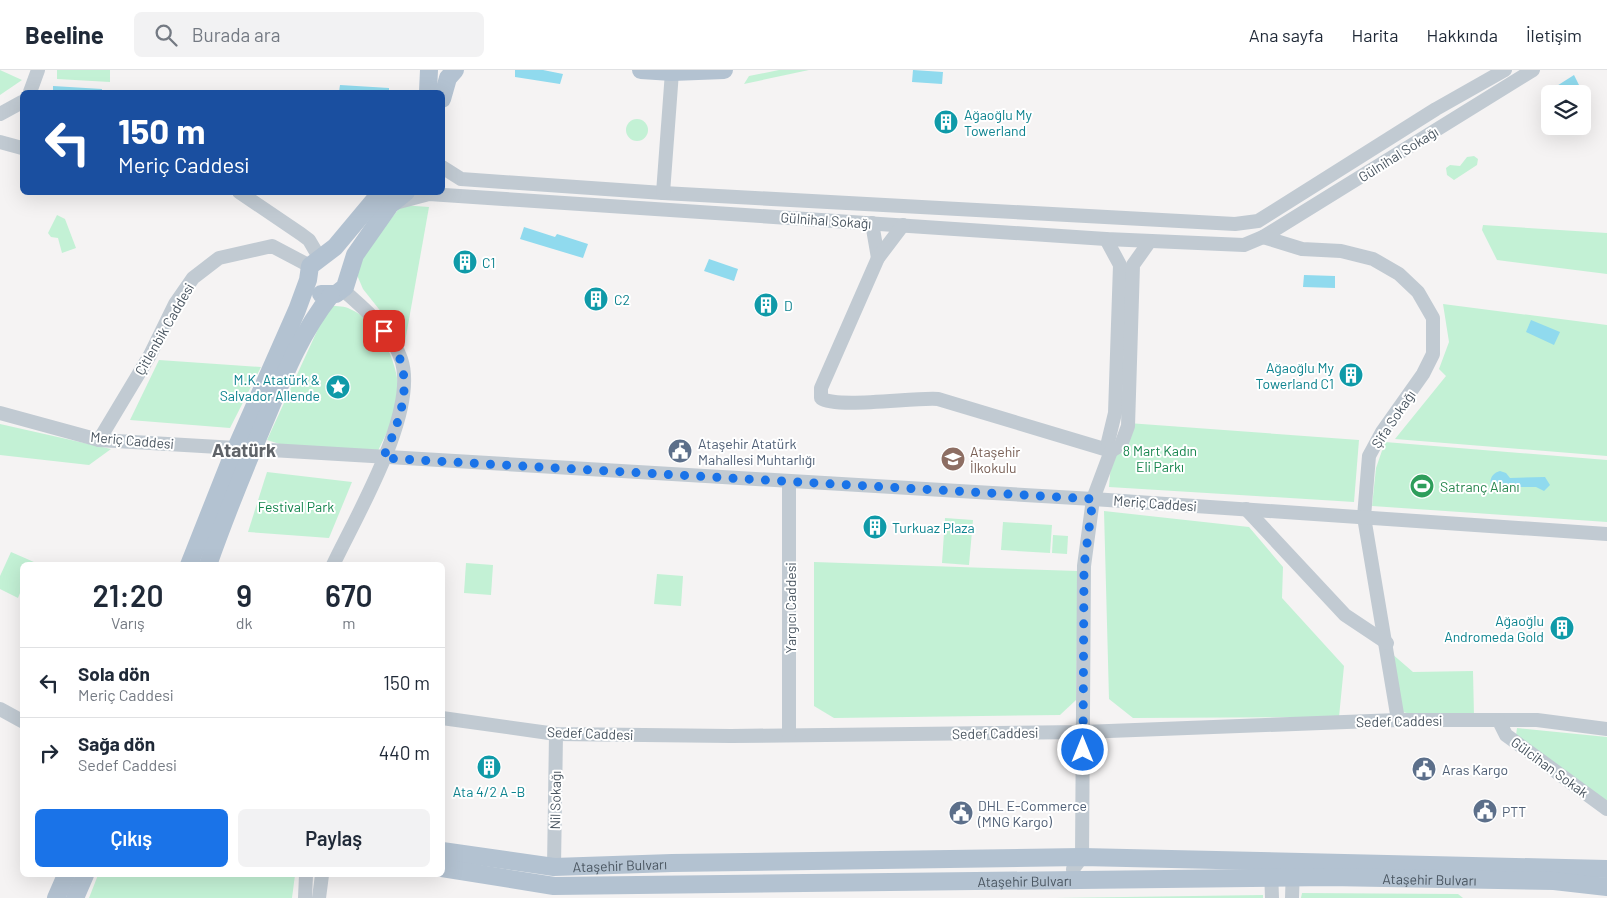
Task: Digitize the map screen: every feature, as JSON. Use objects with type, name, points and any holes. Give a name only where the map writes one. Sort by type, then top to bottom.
[{"type":"main road","points":[[428,90],[429,70]]},
{"type":"main road","points":[[445,90],[448,78],[455,70]]},
{"type":"main road","points":[[641,70],[672,72],[724,70]]},
{"type":"main road","points":[[209,562],[244,448],[316,265],[386,199]]},
{"type":"main road","points":[[189,562],[244,448],[300,340],[312,319],[340,288],[386,199]]},
{"type":"main road","points":[[316,265],[338,258],[343,262],[347,268],[340,288]]},
{"type":"main road","points":[[316,265],[314,290],[320,294],[340,288]]},
{"type":"main road","name":"Ataşehir Bulvarı","points":[[445,850],[554,867],[682,863],[1082,857],[1271,870]]},
{"type":"main road","points":[[554,867],[554,886]]},
{"type":"main road","name":"Ataşehir Bulvarı","points":[[445,868],[554,886],[1074,879],[1271,870],[1607,869]]},
{"type":"main road","name":"Ataşehir Bulvarı","points":[[1293,870],[1554,881],[1607,887]]},
{"type":"main road","points":[[56,898],[65,877]]},
{"type":"main road","points":[[75,898],[84,877]]},
{"type":"street","points":[[31,90],[38,70]]},
{"type":"street","name":"Gülnihal Sokağı","points":[[445,169],[461,179],[663,193],[1206,224],[1235,224],[1258,221],[1436,109],[1505,70]]},
{"type":"street","name":"Gülnihal Sokağı","points":[[444,195],[1150,241],[1244,245],[1263,237],[1533,70]]},
{"type":"street","points":[[663,193],[672,72]]},
{"type":"street","points":[[0,114],[20,103]]},
{"type":"street","points":[[0,142],[20,147]]},
{"type":"street","points":[[243,195],[309,240],[316,265]]},
{"type":"street","name":"Gülnihal Sokağı","points":[[386,199],[424,195]]},
{"type":"street","points":[[1258,221],[1263,237]]},
{"type":"street","points":[[872,223],[878,258]]},
{"type":"street","points":[[903,225],[878,258],[821,388],[821,398],[833,402],[890,401],[919,397],[938,399],[1111,451]]},
{"type":"street","name":"Şifa Sokağı","points":[[1263,237],[1302,249],[1341,251],[1373,259],[1399,274],[1418,292],[1433,318],[1433,354],[1423,374],[1382,432],[1369,456],[1364,516],[1387,643],[1398,720]]},
{"type":"street","points":[[1106,238],[1120,265],[1115,413],[1108,442],[1111,451]]},
{"type":"street","points":[[1074,879],[1073,869],[1082,857],[1084,566],[1093,499],[1111,451],[1121,445],[1128,426],[1133,265],[1150,241]]},
{"type":"street","name":"Çitlenbik Caddesi","points":[[99,440],[150,355],[175,304],[192,278],[219,258],[272,246],[316,265]]},
{"type":"street","points":[[334,562],[396,430],[404,398],[402,360],[393,342],[379,325],[340,288]]},
{"type":"street","name":"Meriç Caddesi","points":[[0,413],[99,440],[1093,499],[1607,534]]},
{"type":"street","name":"Yargıcı Caddesi","points":[[789,481],[789,735]]},
{"type":"street","points":[[1246,509],[1345,615],[1387,643]]},
{"type":"street","points":[[0,709],[20,714]]},
{"type":"street","points":[[0,709],[20,719]]},
{"type":"street","name":"Sedef Caddesi","points":[[445,718],[556,734],[789,735],[1083,732],[1398,720],[1537,720],[1607,729]]},
{"type":"street","name":"Gülcihan Sokak","points":[[1499,721],[1506,735],[1607,808]]},
{"type":"street","name":"Nil Sokağı","points":[[554,867],[556,734]]},
{"type":"street","points":[[1271,870],[1272,898]]},
{"type":"street","points":[[1292,898],[1293,870]]},
{"type":"street","points":[[305,898],[306,877]]},
{"type":"street","points":[[319,898],[322,877]]},
{"type":"green space","points":[[0,70],[22,80],[0,95]]},
{"type":"green space","points":[[57,70],[110,70],[110,82],[57,79]]},
{"type":"green space","points":[[779,70],[809,70],[744,84],[749,76]]},
{"type":"green space","points":[[637,119],[645,122],[648,130],[645,138],[637,141],[629,138],[626,130],[629,122]]},
{"type":"green space","points":[[1474,156],[1478,159],[1477,165],[1454,180],[1447,175],[1446,168],[1450,165],[1460,166],[1467,157]]},
{"type":"green space","points":[[402,205],[429,207],[405,342],[363,289],[357,275],[360,257]]},
{"type":"green space","points":[[57,215],[65,219],[76,248],[62,253],[58,238],[51,237],[48,233]]},
{"type":"green space","points":[[1483,225],[1607,233],[1607,274],[1497,260],[1482,230]]},
{"type":"green space","points":[[1443,304],[1607,325],[1607,456],[1395,439],[1446,376],[1439,369],[1449,342]]},
{"type":"green space","points":[[331,306],[346,307],[361,315],[379,335],[387,347],[392,360],[398,387],[397,407],[377,453],[286,446],[267,440],[323,318]]},
{"type":"green space","points":[[159,360],[261,367],[230,428],[130,420]]},
{"type":"green space","name":"8 Mart Kadın Eli Parkı","points":[[1128,423],[1359,440],[1354,502],[1109,487],[1111,464]]},
{"type":"green space","points":[[0,424],[111,449],[89,465],[0,455]]},
{"type":"green space","points":[[1385,442],[1607,460],[1607,522],[1372,506],[1376,468]]},
{"type":"green space","name":"Festival Park","points":[[267,472],[352,482],[329,538],[248,532]]},
{"type":"green space","points":[[1104,511],[1249,527],[1283,567],[1282,598],[1344,666],[1339,717],[1133,718],[1109,699]]},
{"type":"green space","points":[[945,518],[973,520],[969,565],[942,563]]},
{"type":"green space","points":[[1003,522],[1052,525],[1050,553],[1001,550]]},
{"type":"green space","points":[[1053,535],[1068,536],[1067,554],[1052,553]]},
{"type":"green space","points":[[11,552],[34,562],[20,562],[20,593],[18,598],[0,589],[0,576]]},
{"type":"green space","points":[[814,562],[1078,571],[1076,700],[1060,715],[834,718],[814,706]]},
{"type":"green space","points":[[466,563],[493,565],[491,595],[464,593]]},
{"type":"green space","points":[[657,574],[683,576],[681,606],[654,604]]},
{"type":"green space","points":[[1391,653],[1413,672],[1473,671],[1474,716],[1422,716],[1402,712]]},
{"type":"green space","points":[[1517,728],[1607,737],[1607,804],[1516,735]]},
{"type":"green space","points":[[97,877],[295,877],[292,898],[89,898]]},
{"type":"green space","points":[[1302,893],[1458,894],[1463,898],[1301,898]]},
{"type":"green space","points":[[1263,895],[1263,898],[1055,898]]},
{"type":"water","points":[[515,70],[543,70],[563,74],[560,84],[515,77]]},
{"type":"water","points":[[913,70],[943,72],[942,84],[912,82]]},
{"type":"water","points":[[1574,75],[1579,85],[1558,85]]},
{"type":"water","points":[[340,85],[389,88],[389,90],[339,90]]},
{"type":"water","points":[[53,86],[102,89],[102,90],[53,90]]},
{"type":"water","points":[[524,227],[555,237],[557,234],[588,244],[583,258],[520,239]]},
{"type":"water","points":[[709,259],[738,269],[734,281],[704,271]]},
{"type":"water","points":[[1304,275],[1335,276],[1335,288],[1303,287]]},
{"type":"water","points":[[1531,320],[1560,332],[1554,345],[1526,332]]},
{"type":"water","points":[[1500,471],[1506,473],[1510,478],[1545,477],[1550,485],[1544,491],[1536,487],[1509,487],[1503,491],[1496,490],[1491,486],[1491,478]]},
{"type":"place","name":"Ağaoğlu My Towerland","points":[[946,122]]},
{"type":"place","name":"C1","points":[[465,262]]},
{"type":"place","name":"C2","points":[[596,299]]},
{"type":"place","name":"D","points":[[766,305]]},
{"type":"place","name":"Ağaoğlu My Towerland C1","points":[[1351,375]]},
{"type":"place","name":"M.K. Atatürk & Salvador Allende","points":[[338,387]]},
{"type":"place","name":"Ataşehir Atatürk Mahallesi Muhtarlığı","points":[[680,451]]},
{"type":"place","name":"Ataşehir İlkokulu","points":[[953,459]]},
{"type":"place","name":"Satranç Alanı","points":[[1422,486]]},
{"type":"place","name":"Turkuaz Plaza","points":[[875,527]]},
{"type":"place","name":"Ağaoğlu Andromeda Gold","points":[[1562,628]]},
{"type":"place","name":"Ata 4/2 A -B","points":[[489,767]]},
{"type":"place","name":"Aras Kargo","points":[[1424,769]]},
{"type":"place","name":"PTT","points":[[1485,811]]},
{"type":"place","name":"DHL E-Commerce (MNG Kargo)","points":[[961,813]]},
{"type":"district","name":"Atatürk","points":[[244,449]]},
{"type":"route","points":[[384,331],[393,342],[402,360],[404,398],[396,430],[383,458],[1093,499],[1084,566],[1083,750]]}]
